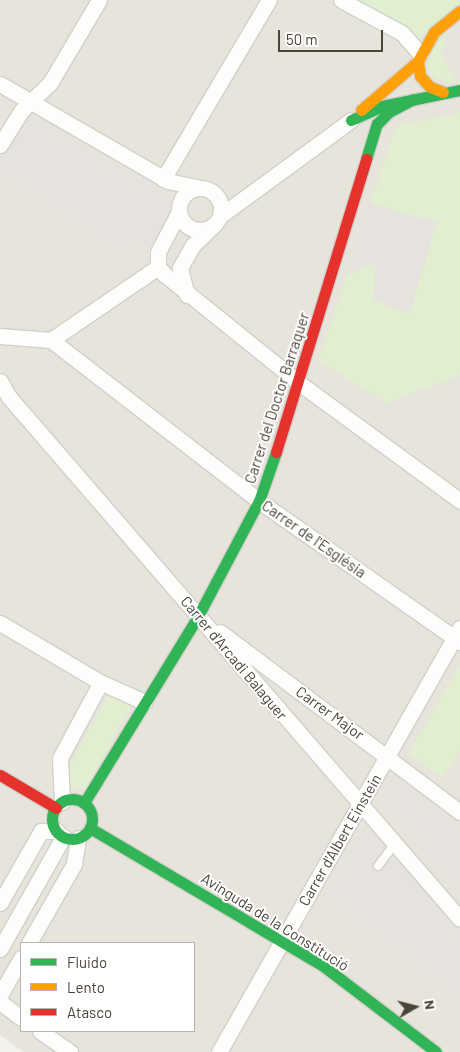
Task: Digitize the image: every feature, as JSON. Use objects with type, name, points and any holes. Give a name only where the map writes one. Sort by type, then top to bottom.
[{"type":"street","points":[[0,145],[30,101],[50,83],[99,0]]},
{"type":"street","points":[[165,180],[269,0]]},
{"type":"street","points":[[341,0],[402,33],[419,57],[420,76],[430,87],[443,92]]},
{"type":"street","points":[[187,296],[180,268],[192,246],[217,220],[351,120],[419,57],[434,32],[460,11]]},
{"type":"street","points":[[0,84],[165,180],[201,188],[216,195],[251,195]]},
{"type":"street","points":[[351,120],[382,106],[460,90]]},
{"type":"street","name":"Carrer del Doctor Barraquer","points":[[84,803],[198,616],[259,501],[339,261],[377,124],[389,112],[413,100]]},
{"type":"street","points":[[165,180],[180,206],[185,224],[196,230],[217,220]]},
{"type":"street","points":[[201,188],[190,191],[180,206],[158,252],[158,267],[187,296],[299,384],[460,501]]},
{"type":"street","points":[[216,195],[220,205],[217,220]]},
{"type":"street","points":[[0,336],[51,340],[158,267]]},
{"type":"street","name":"Carrer de l'Església","points":[[51,340],[259,501],[458,636]]},
{"type":"street","name":"Carrer d'Arcadi Balaguer","points":[[0,381],[9,397],[360,806],[460,919]]},
{"type":"street","name":"Carrer Major","points":[[198,616],[388,756],[460,812]]},
{"type":"street","points":[[0,623],[101,682],[144,702]]},
{"type":"street","name":"Carrer d'Albert Einstein","points":[[219,1052],[458,636]]},
{"type":"street","points":[[60,834],[53,824],[59,805],[60,758],[101,682]]},
{"type":"street","points":[[0,775],[59,805],[77,800],[84,803],[91,814],[74,864],[31,942]]},
{"type":"street","points":[[0,903],[40,831],[60,834],[84,833]]},
{"type":"street","name":"Avinguda de la Constitució","points":[[84,833],[282,940],[322,966],[436,1052]]},
{"type":"street","points":[[0,949],[60,834]]},
{"type":"street","points":[[0,995],[20,960]]},
{"type":"street","points":[[0,1002],[20,1017]]},
{"type":"street","points":[[41,1032],[70,1052]]},
{"type":"lane","points":[[378,866],[394,845]]},
{"type":"shaded area","points":[[0,0],[460,0],[460,1052],[24,1052],[0,1035]]},
{"type":"shaded area","points":[[29,114],[174,199],[147,255],[128,244],[122,254],[0,176],[0,158]]},
{"type":"shaded area","points":[[368,203],[437,222],[410,313],[373,300],[376,263],[346,275]]},
{"type":"shaded area","points":[[393,775],[460,826],[460,894],[380,802]]},
{"type":"shaded area","points":[[368,827],[460,934],[460,1002],[323,898],[363,828]]},
{"type":"green space","points":[[357,0],[460,0],[460,3],[418,39]]},
{"type":"green space","points":[[447,32],[441,57],[457,82],[450,84],[428,74],[427,57]]},
{"type":"green space","points":[[460,112],[460,375],[387,403],[319,361],[395,127]]},
{"type":"green space","points":[[460,665],[460,751],[441,778],[409,754]]},
{"type":"green space","points":[[112,695],[131,708],[85,789],[68,787],[66,772],[107,697]]},
{"type":"traffic: fast","points":[[351,120],[382,106],[460,90]]},
{"type":"traffic: fast","points":[[366,159],[377,124],[389,112],[413,99]]},
{"type":"traffic: fast","points":[[84,803],[198,616],[259,501],[276,452]]},
{"type":"traffic: fast","points":[[72,799],[86,805],[92,819],[86,833],[72,839],[58,833],[52,819],[58,805],[72,799]]},
{"type":"traffic: fast","points":[[90,828],[322,965],[436,1052]]},
{"type":"traffic: slow","points":[[443,92],[430,87],[420,76],[418,61],[434,32],[460,11]]},
{"type":"traffic: slow","points":[[361,110],[418,61]]},
{"type":"traffic: jam","points":[[276,452],[366,159]]},
{"type":"traffic: jam","points":[[0,775],[56,808]]}]
